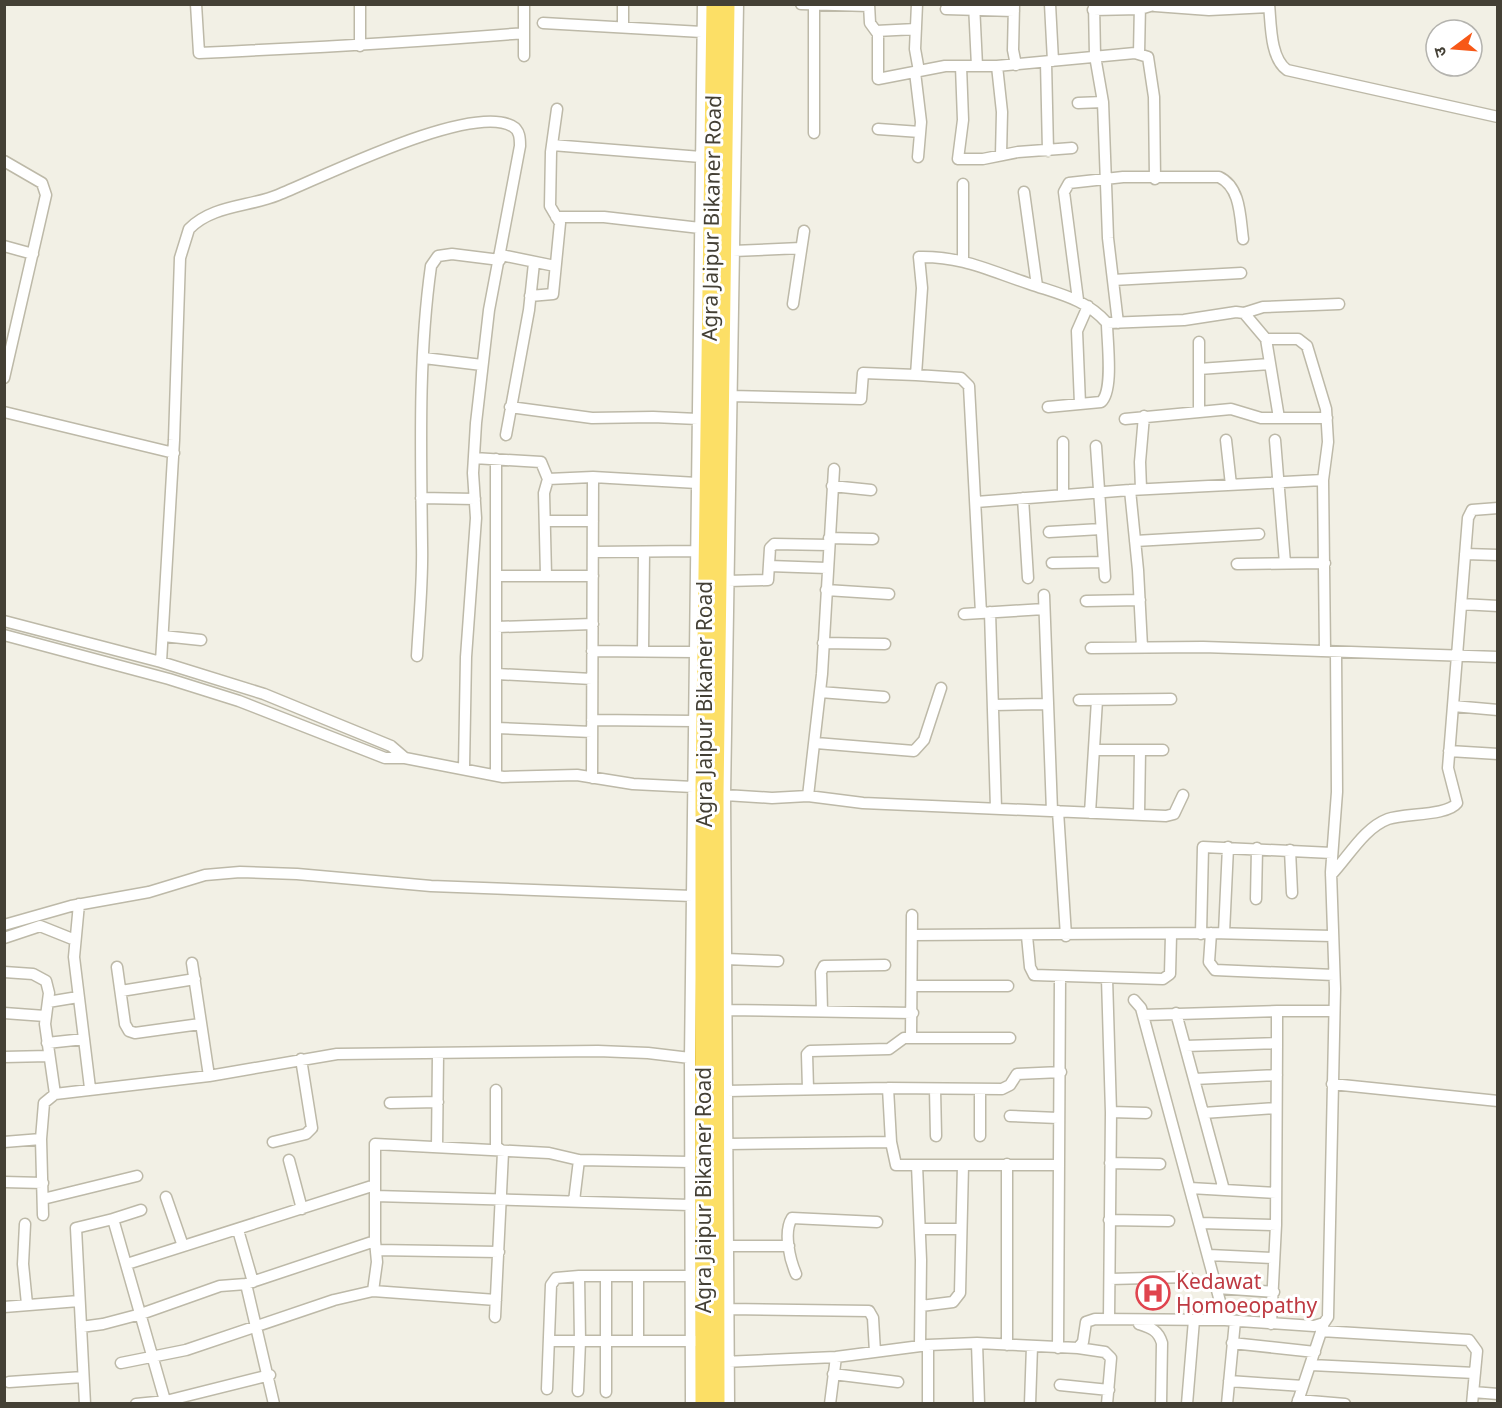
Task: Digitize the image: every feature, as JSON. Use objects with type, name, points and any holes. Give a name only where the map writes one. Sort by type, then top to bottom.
[{"type":"highway","name":"Agra Jaipur Bikaner Road","points":[[714,4],[696,1341],[716,1361]]},
{"type":"highway","name":"Agra Jaipur Bikaner Road","points":[[717,1404],[716,795],[727,4]]},
{"type":"highway","name":"Agra Jaipur Bikaner Road","points":[[703,1404],[716,1361]]},
{"type":"street","points":[[196,4],[199,53],[288,47],[360,46],[524,33]]},
{"type":"street","points":[[360,4],[360,46]]},
{"type":"street","points":[[524,4],[524,56]]},
{"type":"street","points":[[623,4],[623,27]]},
{"type":"street","points":[[691,1404],[696,1341],[690,1276],[690,1058],[703,4]]},
{"type":"street","points":[[729,1404],[716,1361],[728,1309],[725,795],[738,4]]},
{"type":"street","points":[[801,4],[869,5],[870,22],[876,31],[880,52],[878,78],[961,66],[1016,65],[1095,56],[1139,54],[1148,57],[1152,73],[1155,178]]},
{"type":"street","points":[[917,4],[915,49],[920,132],[918,157]]},
{"type":"street","points":[[1048,151],[1050,4]]},
{"type":"street","points":[[814,5],[814,133]]},
{"type":"street","points":[[1048,407],[1101,402],[1106,398],[1109,385],[1113,280],[1106,204],[1103,102],[1095,56],[1094,7],[1156,5],[1209,10],[1269,6],[1275,51],[1281,66],[1287,70],[1497,117]]},
{"type":"street","points":[[974,7],[977,66]]},
{"type":"street","points":[[1139,54],[1140,7]]},
{"type":"street","points":[[946,9],[1014,8],[1013,50],[1016,65]]},
{"type":"street","points":[[543,23],[623,27],[652,31],[679,29],[702,32]]},
{"type":"street","points":[[876,31],[916,29]]},
{"type":"street","points":[[961,66],[963,120],[958,159],[982,159],[1072,148]]},
{"type":"street","points":[[997,66],[1002,112],[1001,155]]},
{"type":"street","points":[[1078,103],[1103,102]]},
{"type":"street","points":[[530,296],[553,294],[560,223],[550,206],[552,145],[557,109]]},
{"type":"street","points":[[161,662],[174,453],[181,252],[189,229],[199,221],[237,205],[280,195],[409,141],[464,124],[492,121],[512,126],[520,138],[514,189],[482,365],[474,458],[476,518],[466,657],[464,768]]},
{"type":"street","points":[[878,129],[920,132]]},
{"type":"street","points":[[552,145],[701,157]]},
{"type":"street","points":[[4,161],[35,178],[45,188],[45,202],[4,378]]},
{"type":"street","points":[[1080,404],[1077,331],[1083,303],[1065,186],[1078,180],[1203,175],[1227,180],[1237,201],[1243,239]]},
{"type":"street","points":[[963,184],[963,260]]},
{"type":"street","points":[[1024,192],[1037,286]]},
{"type":"street","points":[[556,217],[604,217],[700,228]]},
{"type":"street","points":[[793,304],[804,231]]},
{"type":"street","points":[[4,246],[33,254]]},
{"type":"street","points":[[733,251],[801,248]]},
{"type":"street","points":[[417,656],[422,545],[424,358],[432,262],[438,256],[452,254],[500,257],[555,266]]},
{"type":"street","points":[[916,375],[922,288],[919,256],[963,260],[1083,303],[1112,323],[1244,313],[1263,307],[1339,304]]},
{"type":"street","points":[[506,435],[534,263]]},
{"type":"street","points":[[1113,280],[1241,273]]},
{"type":"street","points":[[1244,313],[1266,339],[1279,418]]},
{"type":"street","points":[[1266,339],[1298,339],[1307,346],[1327,418],[1328,442],[1323,480],[1325,563],[1337,792],[1331,875],[1334,1011],[1330,1309],[1298,1402],[1345,1404]]},
{"type":"street","points":[[1198,342],[1199,412]]},
{"type":"street","points":[[424,358],[482,365]]},
{"type":"street","points":[[1199,369],[1270,364]]},
{"type":"street","points":[[730,396],[861,399],[863,373],[961,378],[969,386],[993,705],[996,808]]},
{"type":"street","points":[[510,407],[592,418],[698,419]]},
{"type":"street","points":[[1125,419],[1231,410],[1261,418],[1327,418]]},
{"type":"street","points":[[4,412],[174,453]]},
{"type":"street","points":[[1142,647],[1135,541],[1135,490],[1144,416]]},
{"type":"street","points":[[1226,440],[1231,485]]},
{"type":"street","points":[[1275,440],[1285,562]]},
{"type":"street","points":[[1063,442],[1063,495]]},
{"type":"street","points":[[1096,446],[1105,577]]},
{"type":"street","points":[[474,458],[541,462],[548,479],[544,493],[546,575]]},
{"type":"street","points":[[496,459],[496,775]]},
{"type":"street","points":[[808,796],[820,692],[834,469]]},
{"type":"street","points":[[548,479],[593,477],[697,483]]},
{"type":"street","points":[[592,778],[593,477]]},
{"type":"street","points":[[976,502],[1098,492],[1323,480]]},
{"type":"street","points":[[832,486],[871,490]]},
{"type":"street","points":[[421,498],[474,499]]},
{"type":"street","points":[[1023,498],[1028,578]]},
{"type":"street","points":[[1331,875],[1370,829],[1389,819],[1455,806],[1457,799],[1448,777],[1449,752],[1469,513],[1479,508],[1497,508]]},
{"type":"street","points":[[545,521],[593,520]]},
{"type":"street","points":[[1049,532],[1101,529]]},
{"type":"street","points":[[1135,541],[1259,534]]},
{"type":"street","points":[[728,581],[766,581],[770,566],[770,548],[774,544],[873,539]]},
{"type":"street","points":[[593,552],[696,551]]},
{"type":"street","points":[[643,651],[644,552]]},
{"type":"street","points":[[1465,554],[1497,555]]},
{"type":"street","points":[[1053,563],[1104,562]]},
{"type":"street","points":[[1237,564],[1325,563]]},
{"type":"street","points":[[770,566],[827,568]]},
{"type":"street","points":[[497,576],[593,576]]},
{"type":"street","points":[[826,590],[889,594]]},
{"type":"street","points":[[1044,595],[1047,704],[1066,936]]},
{"type":"street","points":[[1086,602],[1140,600]]},
{"type":"street","points":[[1461,604],[1497,606]]},
{"type":"street","points":[[964,614],[1044,609]]},
{"type":"street","points":[[4,621],[161,662],[264,694],[391,746],[405,758]]},
{"type":"street","points":[[497,627],[593,624]]},
{"type":"street","points":[[4,635],[213,693],[385,758],[405,758],[496,775],[592,778],[633,784],[693,787]]},
{"type":"street","points":[[163,636],[201,640]]},
{"type":"street","points":[[823,643],[885,644]]},
{"type":"street","points":[[1091,648],[1330,651],[1497,657]]},
{"type":"street","points":[[592,651],[695,651]]},
{"type":"street","points":[[496,674],[592,679]]},
{"type":"street","points":[[213,693],[218,679]]},
{"type":"street","points":[[816,742],[914,751],[924,740],[941,688]]},
{"type":"street","points":[[820,692],[884,696]]},
{"type":"street","points":[[1079,700],[1171,699]]},
{"type":"street","points":[[1090,813],[1097,700]]},
{"type":"street","points":[[993,705],[1047,704]]},
{"type":"street","points":[[1453,706],[1497,710]]},
{"type":"street","points":[[592,720],[694,721]]},
{"type":"street","points":[[496,728],[592,732]]},
{"type":"street","points":[[1094,750],[1163,750]]},
{"type":"street","points":[[1139,815],[1140,750]]},
{"type":"street","points":[[1449,752],[1497,754]]},
{"type":"street","points":[[725,795],[772,798],[808,796],[863,803],[1166,816],[1174,814],[1183,795]]},
{"type":"street","points":[[1332,853],[1205,846],[1201,849],[1209,962],[1215,970],[1334,975]]},
{"type":"street","points":[[1224,933],[1228,847]]},
{"type":"street","points":[[1256,899],[1257,848]]},
{"type":"street","points":[[1290,850],[1292,893]]},
{"type":"street","points":[[4,925],[79,904],[132,896],[205,875],[260,872],[431,886],[692,896]]},
{"type":"street","points":[[79,904],[75,940],[78,998],[90,1088]]},
{"type":"street","points":[[911,1037],[913,1013],[912,915]]},
{"type":"street","points":[[4,938],[40,926],[75,940]]},
{"type":"street","points":[[913,936],[1224,933],[1332,936]]},
{"type":"street","points":[[1027,936],[1032,972],[1037,976],[1163,979],[1168,976],[1171,935]]},
{"type":"street","points":[[726,959],[778,962]]},
{"type":"street","points":[[192,963],[209,1076]]},
{"type":"street","points":[[822,1011],[821,972],[824,966],[885,965]]},
{"type":"street","points":[[117,968],[125,1024],[129,1031],[200,1024]]},
{"type":"street","points":[[4,972],[43,977],[48,987],[45,1016],[47,1043],[56,1094]]},
{"type":"street","points":[[1058,1348],[1060,977]]},
{"type":"street","points":[[1107,978],[1111,1112],[1108,1319]]},
{"type":"street","points":[[121,991],[195,980]]},
{"type":"street","points":[[913,986],[1008,986]]},
{"type":"street","points":[[48,1002],[78,998]]},
{"type":"street","points":[[1134,1000],[1140,1004],[1217,1288],[1230,1321],[1232,1343],[1227,1404]]},
{"type":"street","points":[[726,1010],[913,1013]]},
{"type":"street","points":[[1271,1324],[1276,1226],[1277,1011]]},
{"type":"street","points":[[1143,1015],[1334,1011]]},
{"type":"street","points":[[4,1013],[45,1016]]},
{"type":"street","points":[[1176,1013],[1224,1190]]},
{"type":"street","points":[[808,1089],[808,1051],[889,1049],[899,1039],[911,1037],[1010,1038]]},
{"type":"street","points":[[47,1043],[84,1039]]},
{"type":"street","points":[[1185,1046],[1277,1043]]},
{"type":"street","points":[[44,1215],[41,1139],[45,1103],[56,1094],[90,1088],[209,1076],[337,1054],[438,1054],[503,1050],[598,1051],[690,1058]]},
{"type":"street","points":[[437,1147],[438,1054]]},
{"type":"street","points":[[4,1057],[49,1056]]},
{"type":"street","points":[[273,1142],[306,1134],[312,1128],[301,1059]]},
{"type":"street","points":[[727,1091],[888,1088],[1005,1089],[1015,1075],[1021,1072],[1061,1072]]},
{"type":"street","points":[[1194,1079],[1277,1075]]},
{"type":"street","points":[[1332,1084],[1497,1101]]},
{"type":"street","points":[[888,1088],[891,1142],[896,1165],[1058,1165]]},
{"type":"street","points":[[935,1089],[936,1136]]},
{"type":"street","points":[[980,1089],[980,1137]]},
{"type":"street","points":[[496,1090],[496,1146],[503,1152]]},
{"type":"street","points":[[390,1103],[438,1102]]},
{"type":"street","points":[[1203,1113],[1276,1108]]},
{"type":"street","points":[[1111,1112],[1146,1113]]},
{"type":"street","points":[[1010,1116],[1058,1118]]},
{"type":"street","points":[[4,1142],[41,1139]]},
{"type":"street","points":[[727,1144],[891,1142]]},
{"type":"street","points":[[373,1291],[375,1144],[549,1153],[579,1160],[690,1162]]},
{"type":"street","points":[[495,1317],[503,1152]]},
{"type":"street","points":[[289,1160],[302,1209]]},
{"type":"street","points":[[574,1201],[579,1160]]},
{"type":"street","points":[[1110,1163],[1160,1164]]},
{"type":"street","points":[[1007,1164],[1007,1345]]},
{"type":"street","points":[[917,1165],[921,1306],[928,1404]]},
{"type":"street","points":[[921,1306],[958,1299],[960,1293],[963,1165]]},
{"type":"street","points":[[43,1200],[137,1176]]},
{"type":"street","points":[[4,1182],[43,1183]]},
{"type":"street","points":[[1190,1188],[1276,1193]]},
{"type":"street","points":[[127,1264],[302,1209],[375,1190],[500,1199],[690,1205]]},
{"type":"street","points":[[166,1197],[183,1246]]},
{"type":"street","points":[[85,1404],[76,1227],[141,1210]]},
{"type":"street","points":[[796,1274],[789,1246],[789,1224],[795,1218],[877,1222]]},
{"type":"street","points":[[113,1219],[166,1402]]},
{"type":"street","points":[[1109,1220],[1168,1221]]},
{"type":"street","points":[[1200,1223],[1276,1226]]},
{"type":"street","points":[[25,1224],[23,1264],[27,1304]]},
{"type":"street","points":[[920,1230],[961,1229]]},
{"type":"street","points":[[238,1230],[250,1283],[256,1326],[270,1375],[274,1404]]},
{"type":"street","points":[[81,1326],[103,1324],[141,1314],[202,1291],[219,1286],[250,1283],[375,1245],[499,1252]]},
{"type":"street","points":[[728,1246],[789,1246]]},
{"type":"street","points":[[1209,1255],[1274,1258]]},
{"type":"street","points":[[547,1389],[553,1281],[560,1277],[579,1276],[690,1276]]},
{"type":"street","points":[[578,1391],[579,1276]]},
{"type":"street","points":[[606,1276],[606,1392]]},
{"type":"street","points":[[638,1340],[639,1276]]},
{"type":"street","points":[[1110,1279],[1188,1277]]},
{"type":"street","points":[[1217,1288],[1274,1292]]},
{"type":"street","points":[[121,1363],[214,1342],[334,1300],[373,1291],[496,1299]]},
{"type":"street","points":[[4,1307],[79,1301]]},
{"type":"street","points":[[728,1309],[869,1311],[873,1318],[875,1352]]},
{"type":"street","points":[[1078,1348],[1083,1342],[1086,1322],[1095,1319],[1230,1321],[1469,1340],[1477,1351],[1473,1398],[1497,1394]]},
{"type":"street","points":[[1129,1320],[1152,1328],[1159,1334],[1163,1353],[1161,1404]]},
{"type":"street","points":[[1187,1404],[1194,1320]]},
{"type":"street","points":[[549,1341],[696,1341]]},
{"type":"street","points":[[716,1361],[836,1357],[924,1345],[977,1343],[1078,1348],[1109,1355],[1112,1365],[1107,1404]]},
{"type":"street","points":[[977,1343],[979,1404]]},
{"type":"street","points":[[1232,1343],[1315,1352]]},
{"type":"street","points":[[1030,1404],[1032,1346]]},
{"type":"street","points":[[830,1404],[836,1357]]},
{"type":"street","points":[[1311,1365],[1475,1372]]},
{"type":"street","points":[[833,1374],[898,1382]]},
{"type":"street","points":[[136,1404],[166,1402],[270,1375]]},
{"type":"street","points":[[9,1382],[83,1377]]},
{"type":"street","points":[[1229,1381],[1304,1386]]},
{"type":"street","points":[[1060,1385],[1109,1390]]},
{"type":"place","name":"Kedawat Homoeopathy","points":[[1153,1293]]}]
